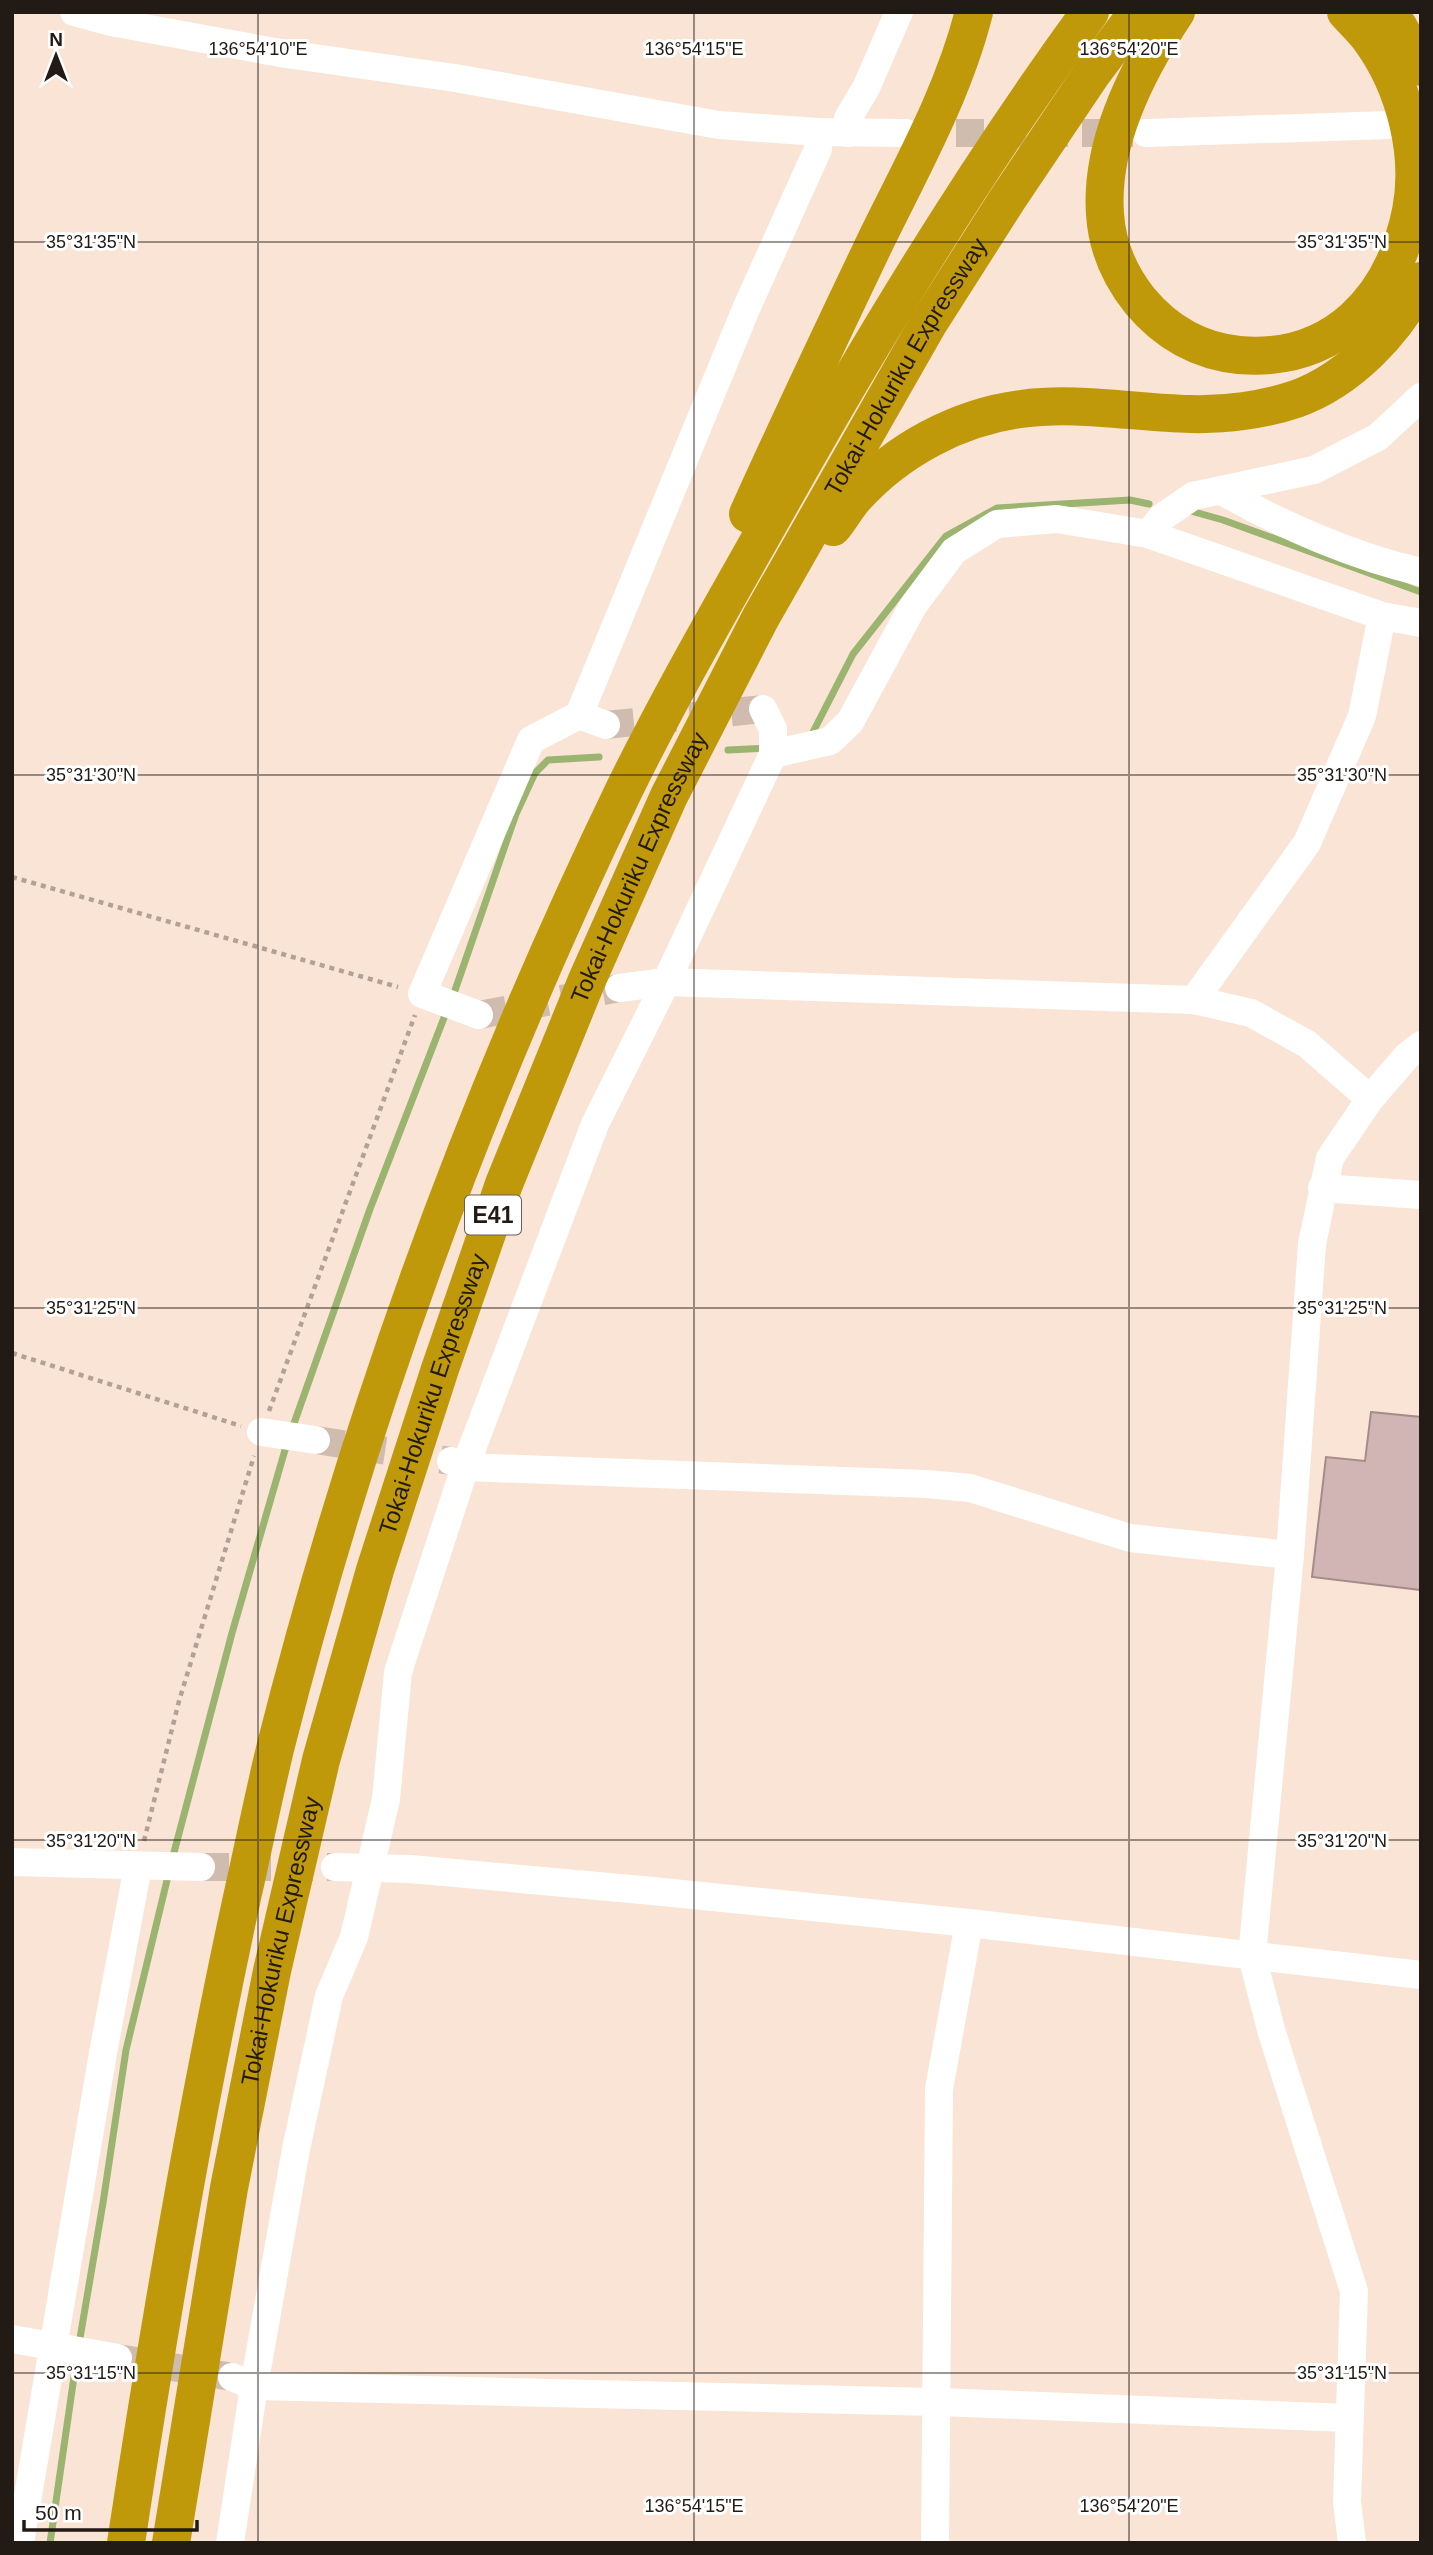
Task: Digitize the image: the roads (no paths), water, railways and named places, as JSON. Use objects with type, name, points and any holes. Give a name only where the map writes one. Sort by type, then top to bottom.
[{"type":"highway","points":[[625,788],[812,372],[942,105],[965,46],[974,12]]},
{"type":"highway","name":"Tokai-Hokuriku Expressway","points":[[126,2543],[185,2179],[228,1962],[276,1747],[328,1558],[393,1352],[458,1172],[541,974],[625,788],[723,605],[893,307],[975,178],[1090,12]]},
{"type":"highway","name":"Tokai-Hokuriku Expressway","points":[[172,2543],[229,2188],[272,1971],[321,1760],[375,1570],[504,1184],[603,984],[669,796],[761,617],[928,324],[1093,72],[1138,12]]},
{"type":"highway","points":[[1176,12],[1163,31],[1131,93],[1115,137],[1106,174],[1105,215],[1112,251],[1128,286],[1154,318],[1184,340],[1220,353],[1263,357],[1299,351],[1334,336],[1364,308],[1388,277],[1405,241],[1414,196],[1414,155],[1406,113],[1390,74],[1371,40],[1346,12]]},
{"type":"highway","points":[[1386,12],[1398,26],[1421,66]]},
{"type":"highway","points":[[603,984],[635,895],[694,774],[772,626],[817,548],[856,496],[894,461],[933,437],[974,420],[1019,409],[1069,405],[1192,414],[1247,410],[1296,399],[1341,375],[1381,340],[1421,281]]},
{"type":"street","points":[[74,12],[111,22],[286,54],[456,78],[719,125],[818,132],[906,133]]},
{"type":"street","points":[[848,133],[848,118],[866,88],[899,12]]},
{"type":"street","points":[[1146,133],[1388,125]]},
{"type":"street","points":[[472,1012],[429,996],[531,740],[579,715],[746,309],[818,149],[818,132]]},
{"type":"street","points":[[1148,534],[1161,518],[1193,496],[1314,470],[1378,437],[1421,397]]},
{"type":"street","points":[[1222,491],[1262,515],[1388,565],[1421,572]]},
{"type":"street","points":[[230,2543],[243,2381],[329,1996],[354,1937],[386,1799],[398,1672],[458,1464],[595,1124],[666,982],[770,737],[830,741],[850,722],[913,606],[954,551],[997,524],[1057,519],[1148,534],[1382,616],[1421,623]]},
{"type":"street","points":[[1194,1000],[1307,844],[1363,716],[1382,616]]},
{"type":"street","points":[[579,715],[606,725]]},
{"type":"street","points":[[603,984],[666,982],[1194,1000],[1251,1013],[1307,1045],[1370,1099]]},
{"type":"street","points":[[1352,2543],[1348,2502],[1354,2291],[1272,2033],[1252,1956],[1290,1555],[1312,1244],[1322,1188],[1330,1158],[1370,1099],[1407,1056],[1421,1045]]},
{"type":"street","points":[[1322,1188],[1421,1195]]},
{"type":"street","points":[[268,1433],[310,1439]]},
{"type":"street","points":[[458,1464],[970,1488],[1130,1538],[1290,1555]]},
{"type":"street","points":[[12,1862],[198,1867]]},
{"type":"street","points":[[20,2543],[57,2347],[103,2053],[142,1866]]},
{"type":"street","points":[[335,1867],[370,1867],[653,1891],[969,1923],[1421,1975]]},
{"type":"street","points":[[935,2543],[939,2089],[969,1923]]},
{"type":"street","points":[[12,2339],[106,2356]]},
{"type":"street","points":[[243,2381],[938,2402],[1349,2418]]},
{"type":"waterway","points":[[809,736],[853,654],[946,536],[997,508],[1130,500],[1149,504]]},
{"type":"waterway","points":[[1187,510],[1223,520],[1421,592]]},
{"type":"waterway","points":[[728,750],[769,748]]},
{"type":"waterway","points":[[452,999],[516,814],[535,773],[548,760],[599,757]]},
{"type":"waterway","points":[[292,1429],[370,1209],[447,1010]]},
{"type":"waterway","points":[[172,1860],[232,1633],[287,1443]]},
{"type":"waterway","points":[[79,2344],[126,2050],[169,1872]]},
{"type":"waterway","points":[[50,2543],[77,2356]]},
{"type":"tunnel","points":[[914,133],[1133,133]]},
{"type":"tunnel","points":[[606,725],[763,709]]},
{"type":"tunnel","points":[[479,1015],[619,988]]},
{"type":"tunnel","points":[[316,1440],[451,1461]]},
{"type":"tunnel","points":[[201,1867],[335,1867]]},
{"type":"tunnel","points":[[118,2358],[232,2377]]}]
